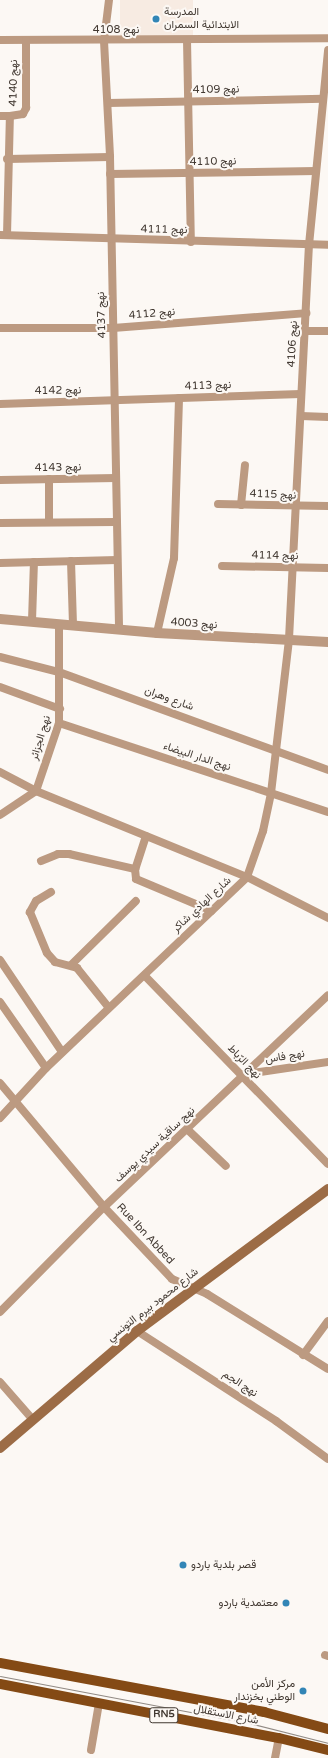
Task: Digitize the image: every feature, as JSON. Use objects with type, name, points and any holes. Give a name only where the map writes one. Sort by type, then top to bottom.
[{"type":"main road","name":"شارع محمود بيرم التونسي","points":[[0,1448],[138,1331],[328,1190]]},
{"type":"main road","name":"شارع الاستقلال","points":[[0,1664],[264,1712],[328,1729]]},
{"type":"main road","name":"شارع الاستقلال","points":[[0,1684],[280,1738],[328,1750]]},
{"type":"street","name":"نهج 4137","points":[[109,0],[104,41],[110,157],[113,328],[116,401],[116,522],[119,630]]},
{"type":"street","name":"نهج 4108","points":[[0,40],[104,41],[328,38]]},
{"type":"street","name":"نهج 4140","points":[[3,235],[10,116],[23,114],[26,108],[26,40]]},
{"type":"street","points":[[187,40],[191,242]]},
{"type":"street","name":"نهج 4106","points":[[289,639],[298,506],[301,394],[308,245],[320,144],[328,50]]},
{"type":"street","name":"نهج 4109","points":[[108,103],[323,99]]},
{"type":"street","points":[[0,116],[10,116]]},
{"type":"street","points":[[320,144],[328,148]]},
{"type":"street","points":[[7,159],[110,157]]},
{"type":"street","name":"نهج 4110","points":[[110,174],[316,171]]},
{"type":"street","name":"نهج 4111","points":[[3,235],[111,240],[328,245]]},
{"type":"street","name":"نهج 4112","points":[[0,328],[113,328],[306,313]]},
{"type":"street","points":[[305,331],[328,331]]},
{"type":"street","name":"نهج 4113","points":[[116,401],[301,394]]},
{"type":"street","points":[[158,633],[174,558],[179,398]]},
{"type":"street","name":"نهج 4142","points":[[0,404],[116,401]]},
{"type":"street","points":[[301,416],[328,416]]},
{"type":"street","points":[[241,505],[245,465]]},
{"type":"street","name":"نهج 4143","points":[[0,480],[116,478]]},
{"type":"street","points":[[49,479],[49,522]]},
{"type":"street","name":"نهج 4115","points":[[218,504],[328,506]]},
{"type":"street","points":[[0,523],[116,522]]},
{"type":"street","points":[[0,563],[117,560]]},
{"type":"street","points":[[32,621],[34,562]]},
{"type":"street","points":[[71,562],[73,625]]},
{"type":"street","name":"نهج 4114","points":[[222,566],[328,568]]},
{"type":"street","name":"نهج 4003","points":[[0,619],[158,633],[328,642]]},
{"type":"street","name":"نهج الجزائر","points":[[36,790],[59,723],[58,624]]},
{"type":"street","name":"شارع الهادي شاكر","points":[[0,1118],[15,1104],[62,1052],[145,976],[247,877],[271,793],[289,639]]},
{"type":"street","name":"شارع وهران","points":[[0,657],[59,672],[275,749],[328,770]]},
{"type":"street","points":[[0,687],[60,709]]},
{"type":"street","name":"نهج الدار البيضاء","points":[[59,723],[328,812]]},
{"type":"street","points":[[0,772],[36,790],[247,877],[328,918]]},
{"type":"street","points":[[0,815],[36,790]]},
{"type":"street","points":[[146,836],[134,875],[142,884],[212,910]]},
{"type":"street","points":[[41,862],[58,854],[69,854],[135,869]]},
{"type":"street","points":[[51,892],[31,906],[31,917],[51,958],[71,964],[109,1008]]},
{"type":"street","points":[[71,964],[136,901]]},
{"type":"street","points":[[0,960],[62,1052]]},
{"type":"street","name":"نهج الرّباط","points":[[145,976],[245,1076],[328,1164]]},
{"type":"street","name":"نهج ساقية سيدي يوسف","points":[[0,1312],[104,1207],[188,1130],[328,995]]},
{"type":"street","points":[[0,1002],[46,1068]]},
{"type":"street","name":"نهج فاس","points":[[245,1076],[328,1062]]},
{"type":"street","name":"Rue Ibn Abbed","points":[[0,1083],[15,1104],[104,1207],[172,1279],[208,1294],[303,1355],[328,1369]]},
{"type":"street","points":[[188,1130],[226,1166]]},
{"type":"street","points":[[303,1355],[328,1321]]},
{"type":"street","name":"نهج الجم","points":[[138,1331],[328,1459]]},
{"type":"street","points":[[0,1382],[32,1420]]},
{"type":"street","points":[[91,1750],[99,1703]]},
{"type":"street","points":[[275,1758],[280,1738]]},
{"type":"shaded area","name":"المدرسة الابتدائية السمران","points":[[120,0],[193,0],[193,39],[120,39]]},
{"type":"tram line","points":[[0,1676],[249,1723],[328,1743]]},
{"type":"place","name":"المدرسة الابتدائية السمران","points":[[156,19]]},
{"type":"place","name":"قصر بلدية باردو","points":[[183,1565]]},
{"type":"place","name":"معتمدية باردو","points":[[286,1603]]},
{"type":"place","name":"مركز الأمن الوطني بخزندار","points":[[303,1691]]}]
